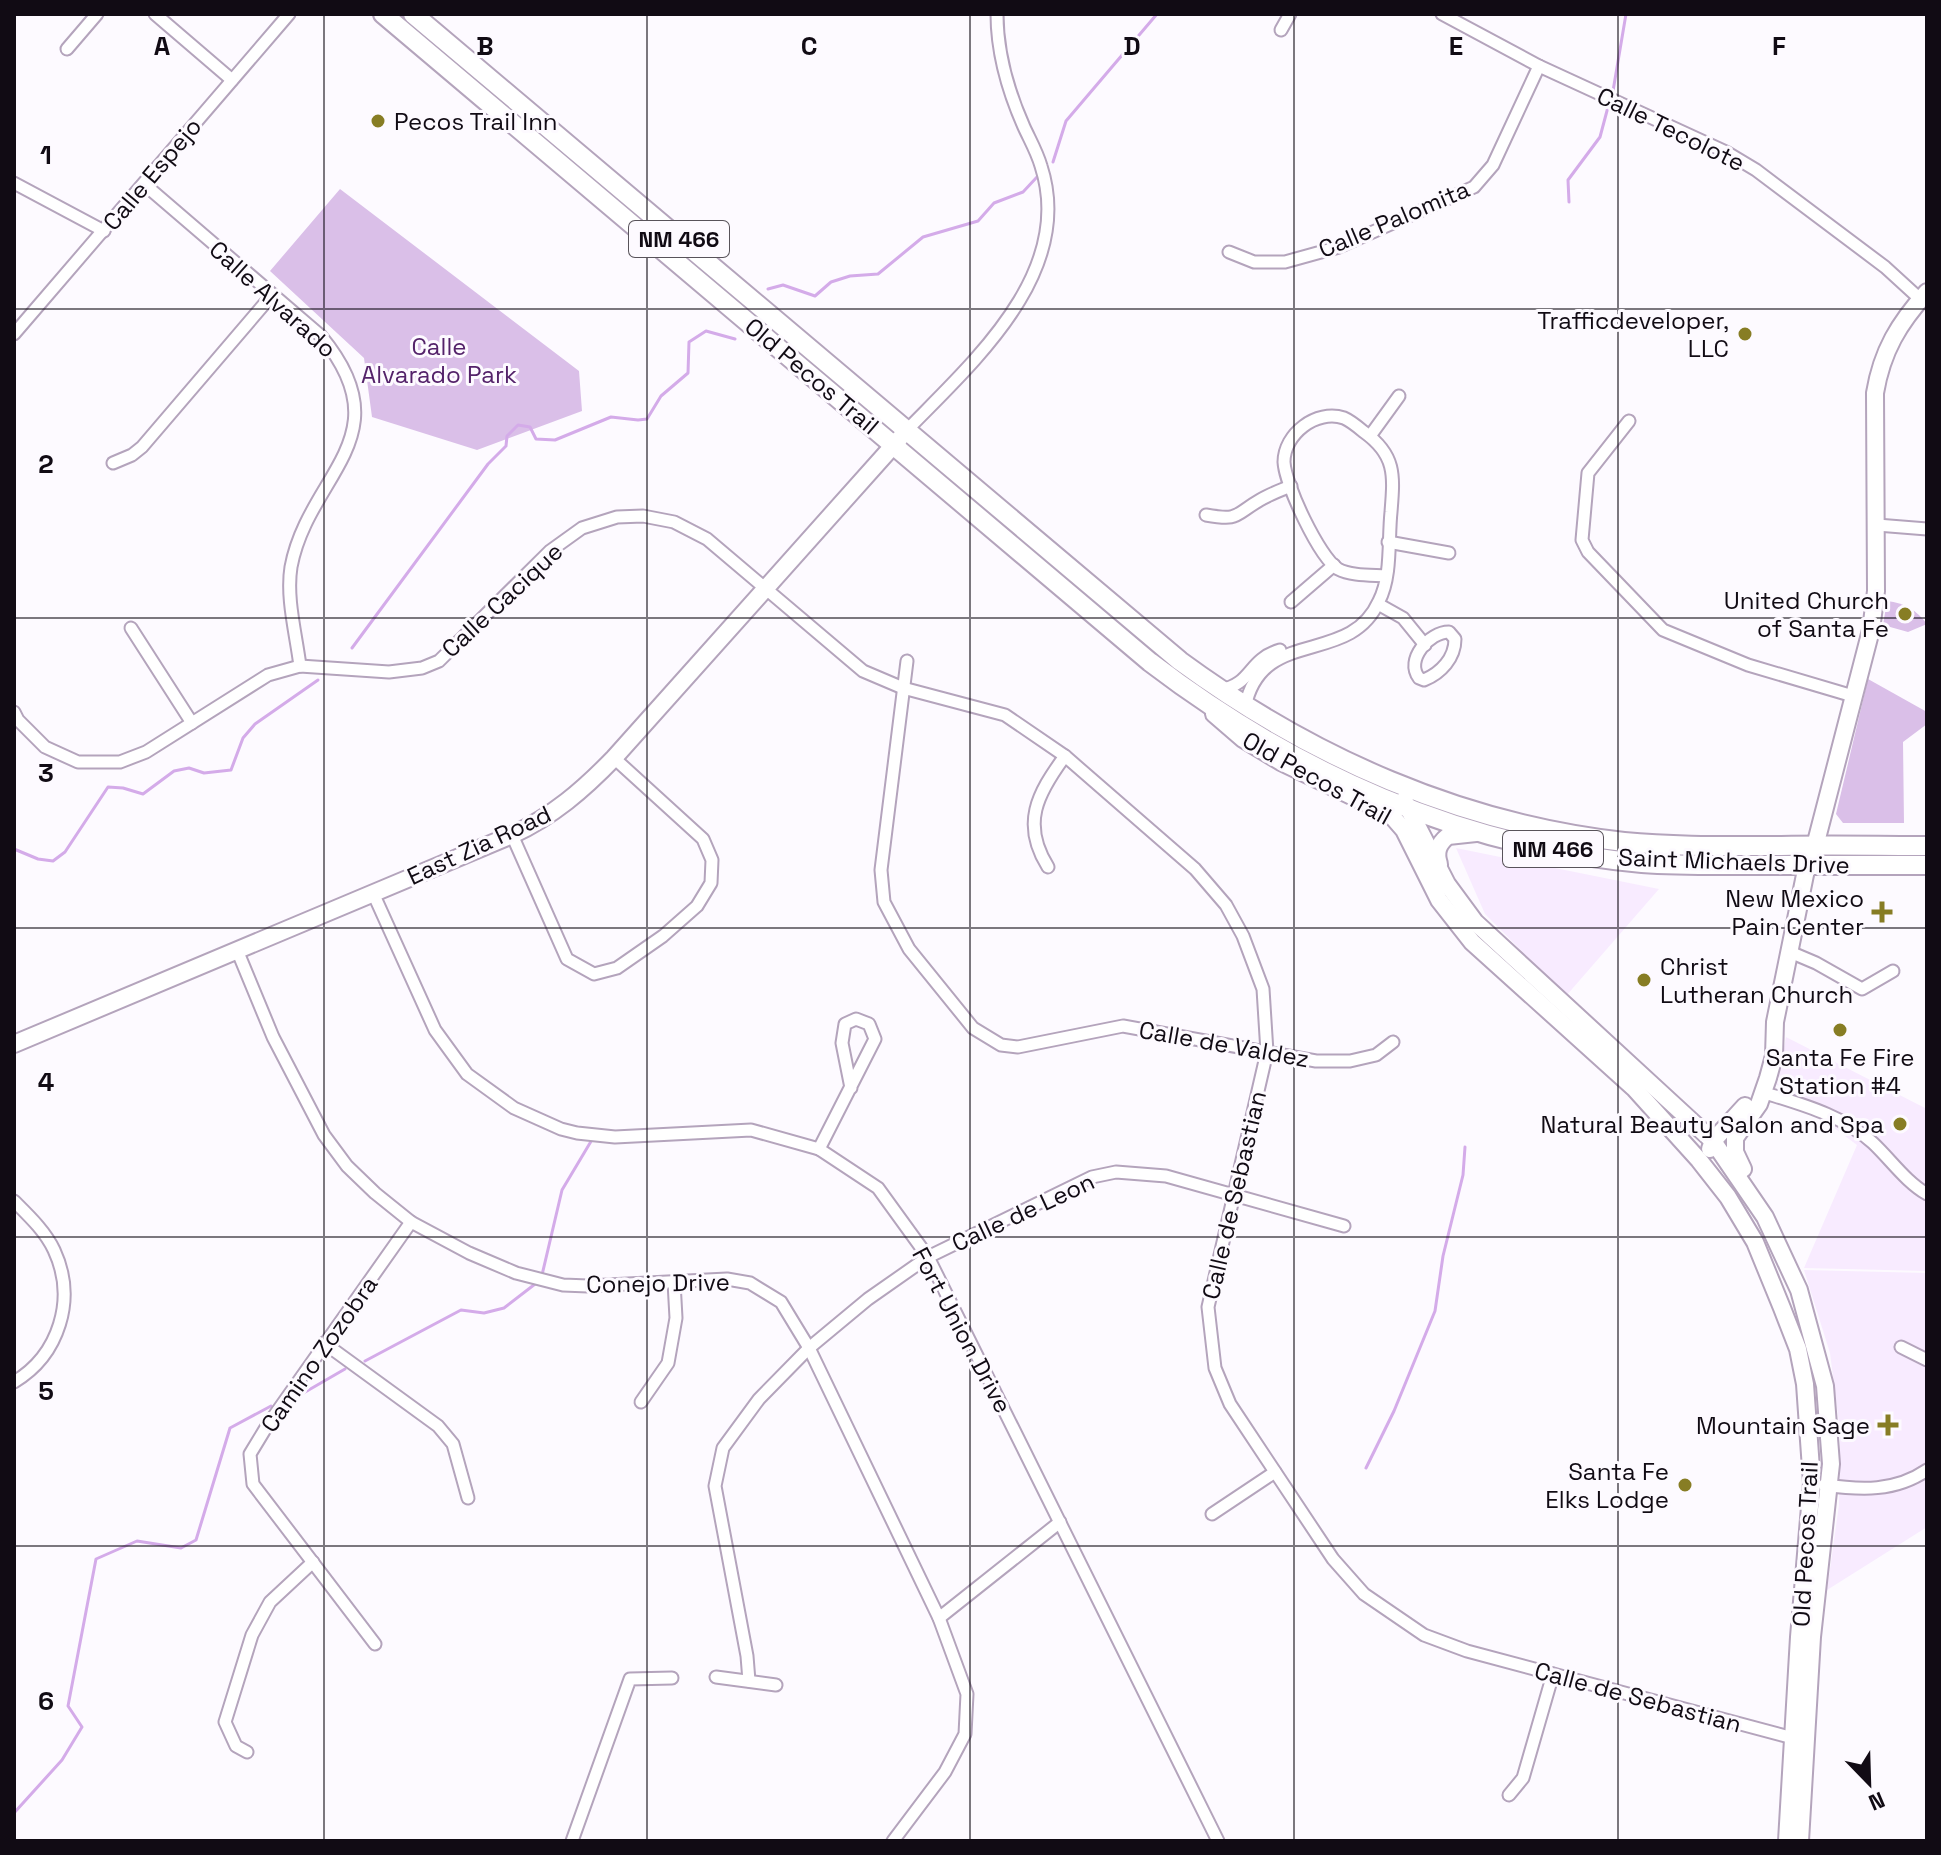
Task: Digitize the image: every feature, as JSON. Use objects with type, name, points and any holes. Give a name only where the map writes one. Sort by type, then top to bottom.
[{"type":"main road","name":"Old Pecos Trail","points":[[383,14],[900,438],[945,464],[1180,661],[1245,707],[1313,746],[1387,780],[1410,811],[1447,884],[1467,913],[1490,939],[1713,1141],[1765,1217],[1799,1290],[1825,1386],[1831,1464],[1820,1484]]},
{"type":"main road","name":"Old Pecos Trail","points":[[413,14],[900,438],[934,480],[1243,739],[1281,762],[1391,815],[1404,830],[1439,900],[1472,942],[1634,1088],[1671,1127],[1728,1197],[1755,1242],[1798,1349],[1820,1484],[1800,1739],[1787,1841]]},
{"type":"main road","points":[[1799,1290],[1783,1236],[1735,1152],[1737,1133],[1759,1104],[1774,1056],[1773,1033],[1807,865],[1815,846],[1871,630],[1876,591],[1877,380],[1888,344],[1905,317],[1924,296]]},
{"type":"main road","name":"East Zia Road","points":[[14,1044],[512,835],[545,818],[574,798],[614,758],[900,438]]},
{"type":"main road","points":[[1150,662],[1227,709],[1245,707]]},
{"type":"main road","name":"Saint Michaels Drive","points":[[1192,694],[1251,733],[1313,768],[1410,811],[1481,833],[1585,855],[1642,863],[1927,865]]},
{"type":"main road","name":"Saint Michaels Drive","points":[[1387,780],[1471,810],[1623,842],[1692,846],[1927,846]]},
{"type":"main road","points":[[1447,884],[1437,857],[1440,844],[1453,833],[1481,833]]},
{"type":"main road","points":[[1762,1092],[1751,1098],[1713,1141],[1710,1149],[1773,1258],[1789,1307],[1798,1349]]},
{"type":"main road","name":"Old Pecos Trail","points":[[1800,1739],[1800,1841]]},
{"type":"street","points":[[67,49],[97,14]]},
{"type":"street","points":[[155,14],[232,80]]},
{"type":"street","name":"Calle Espejo","points":[[14,334],[289,14]]},
{"type":"street","points":[[900,438],[1001,328],[1027,286],[1043,242],[1048,209],[1046,185],[1008,87],[997,14]]},
{"type":"street","points":[[1281,30],[1290,14]]},
{"type":"street","name":"Calle Tecolote","points":[[1442,14],[1539,66],[1726,152],[1756,170],[1924,296]]},
{"type":"street","name":"Calle Palomita","points":[[1229,252],[1254,262],[1285,262],[1339,247],[1474,187],[1493,165],[1539,66]]},
{"type":"street","points":[[14,183],[104,231]]},
{"type":"street","name":"Calle Alvarado","points":[[144,184],[321,336],[340,359],[350,381],[355,404],[354,426],[348,448],[304,530],[291,566],[289,585],[300,666]]},
{"type":"street","points":[[113,463],[142,447],[272,295]]},
{"type":"street","points":[[1370,436],[1399,396]]},
{"type":"street","points":[[1245,707],[1251,685],[1274,659],[1329,643],[1348,634],[1378,604],[1386,576],[1393,482],[1392,465],[1384,450],[1350,421],[1338,417],[1324,417],[1302,426],[1285,452],[1285,470],[1322,551],[1334,565],[1349,573],[1386,576]]},
{"type":"street","points":[[1629,421],[1588,473],[1582,540],[1588,552],[1663,630],[1748,665],[1853,696]]},
{"type":"street","points":[[1206,515],[1238,517],[1260,500],[1291,486]]},
{"type":"street","name":"Calle Cacique","points":[[14,712],[45,747],[78,762],[120,762],[146,752],[268,675],[300,666],[389,672],[422,668],[439,661],[550,551],[582,528],[612,517],[643,516],[674,522],[707,539],[767,590]]},
{"type":"street","points":[[1877,525],[1927,529]]},
{"type":"street","points":[[1388,542],[1449,553]]},
{"type":"street","points":[[1291,602],[1334,565]]},
{"type":"street","name":"Calle de Sebastian","points":[[767,590],[863,671],[903,688],[1005,715],[1065,756],[1195,869],[1226,905],[1243,936],[1263,989],[1267,1052],[1208,1307],[1215,1368],[1230,1404],[1333,1559],[1364,1594],[1424,1635],[1467,1651],[1800,1739]]},
{"type":"street","points":[[1378,604],[1403,618],[1425,645]]},
{"type":"street","points":[[131,628],[192,723]]},
{"type":"street","points":[[1220,690],[1239,686],[1258,661],[1270,653],[1300,650]]},
{"type":"street","name":"Calle de Valdez","points":[[907,661],[881,870],[884,902],[909,949],[973,1028],[1001,1045],[1018,1047],[1123,1026],[1316,1061],[1350,1061],[1376,1055],[1393,1042]]},
{"type":"street","points":[[1048,867],[1037,850],[1033,813],[1045,783],[1065,756]]},
{"type":"street","points":[[512,835],[567,959],[594,974],[617,968],[663,936],[697,906],[711,883],[712,860],[703,839],[614,758]]},
{"type":"street","name":"Fort Union Drive","points":[[373,893],[435,1030],[467,1074],[514,1108],[561,1129],[594,1135],[635,1137],[751,1130],[819,1149],[878,1188],[928,1257],[1218,1841]]},
{"type":"street","name":"Conejo Drive","points":[[237,950],[273,1037],[324,1135],[347,1166],[411,1222],[469,1253],[541,1280],[588,1286],[727,1279],[750,1283],[781,1302],[809,1348],[939,1618],[967,1694],[965,1734],[945,1772],[893,1841]]},
{"type":"street","points":[[1790,952],[1862,989],[1893,971]]},
{"type":"street","points":[[819,1149],[851,1088],[875,1039],[869,1024],[856,1019],[845,1024],[842,1037],[851,1088]]},
{"type":"street","points":[[1762,1092],[1840,1120],[1872,1142],[1913,1185],[1927,1194]]},
{"type":"street","name":"Calle de Leon","points":[[749,1681],[715,1486],[723,1448],[759,1399],[809,1348],[868,1299],[928,1257],[1092,1177],[1116,1172],[1166,1176],[1344,1226]]},
{"type":"street","points":[[14,1201],[53,1247],[62,1278],[64,1305],[57,1335],[43,1359],[14,1382]]},
{"type":"street","name":"Camino Zozobra","points":[[375,1644],[253,1484],[250,1454],[324,1343],[411,1222]]},
{"type":"street","points":[[641,1402],[668,1363],[676,1318],[674,1282]]},
{"type":"street","points":[[324,1343],[438,1426],[453,1444],[468,1498]]},
{"type":"street","points":[[1901,1347],[1927,1360]]},
{"type":"street","points":[[1820,1484],[1863,1489],[1890,1487],[1927,1470]]},
{"type":"street","points":[[1212,1514],[1275,1472]]},
{"type":"street","points":[[939,1618],[1060,1522]]},
{"type":"street","points":[[247,1752],[236,1746],[225,1722],[252,1635],[270,1602],[313,1562]]},
{"type":"street","points":[[1509,1795],[1523,1778],[1553,1674]]},
{"type":"street","points":[[716,1677],[776,1685]]},
{"type":"street","points":[[572,1841],[630,1679],[672,1678]]},
{"type":"shaded area","points":[[1456,848],[1659,889],[1566,996],[1485,914]]},
{"type":"shaded area","points":[[1786,1037],[1927,1109],[1927,1271],[1804,1268],[1857,1145],[1777,1085]]},
{"type":"shaded area","points":[[1804,1270],[1927,1273],[1927,1527],[1827,1590],[1839,1505],[1840,1431],[1830,1353]]},
{"type":"green space","name":"Calle Alvarado Park","points":[[340,189],[579,371],[582,411],[477,450],[372,417],[364,358],[270,271]]},
{"type":"green space","points":[[1887,601],[1910,608],[1927,624],[1908,632],[1883,625]]},
{"type":"green space","points":[[1868,679],[1927,712],[1927,724],[1903,742],[1904,823],[1843,823],[1836,814]]},
{"type":"waterway","points":[[1053,162],[1066,121],[1157,14]]},
{"type":"waterway","points":[[1613,91],[1626,14]]},
{"type":"waterway","points":[[1569,202],[1568,180],[1600,137],[1608,107]]},
{"type":"waterway","points":[[768,289],[783,285],[815,296],[831,282],[850,276],[878,274],[923,237],[978,221],[994,203],[1023,192],[1037,177]]},
{"type":"waterway","points":[[352,648],[488,464],[506,446],[507,436],[518,425],[530,427],[536,439],[555,440],[611,417],[647,419],[661,396],[688,373],[689,342],[706,331],[735,339]]},
{"type":"waterway","points":[[14,849],[38,859],[53,861],[65,852],[108,787],[143,794],[174,771],[189,768],[204,773],[231,770],[243,738],[255,724],[318,680]]},
{"type":"waterway","points":[[542,1275],[562,1190],[593,1138]]},
{"type":"waterway","points":[[1366,1468],[1394,1411],[1435,1311],[1443,1256],[1463,1175],[1465,1147]]},
{"type":"waterway","points":[[365,1361],[461,1310],[484,1313],[504,1308],[539,1281]]},
{"type":"waterway","points":[[300,1395],[345,1369]]},
{"type":"waterway","points":[[14,1813],[62,1760],[82,1727],[68,1706],[96,1559],[137,1541],[181,1548],[196,1540],[230,1428],[271,1406]]},
{"type":"place","name":"Pecos Trail Inn","points":[[378,121]]},
{"type":"place","name":"Trafficdeveloper, LLC","points":[[1745,334]]},
{"type":"place","name":"United Church of Santa Fe","points":[[1905,614]]},
{"type":"place","name":"New Mexico Pain Center","points":[[1882,912]]},
{"type":"place","name":"Christ Lutheran Church","points":[[1644,980]]},
{"type":"place","name":"Santa Fe Fire Station #4","points":[[1840,1030]]},
{"type":"place","name":"Natural Beauty Salon and Spa","points":[[1900,1124]]},
{"type":"place","name":"Mountain Sage","points":[[1888,1425]]},
{"type":"place","name":"Santa Fe Elks Lodge","points":[[1685,1485]]}]
